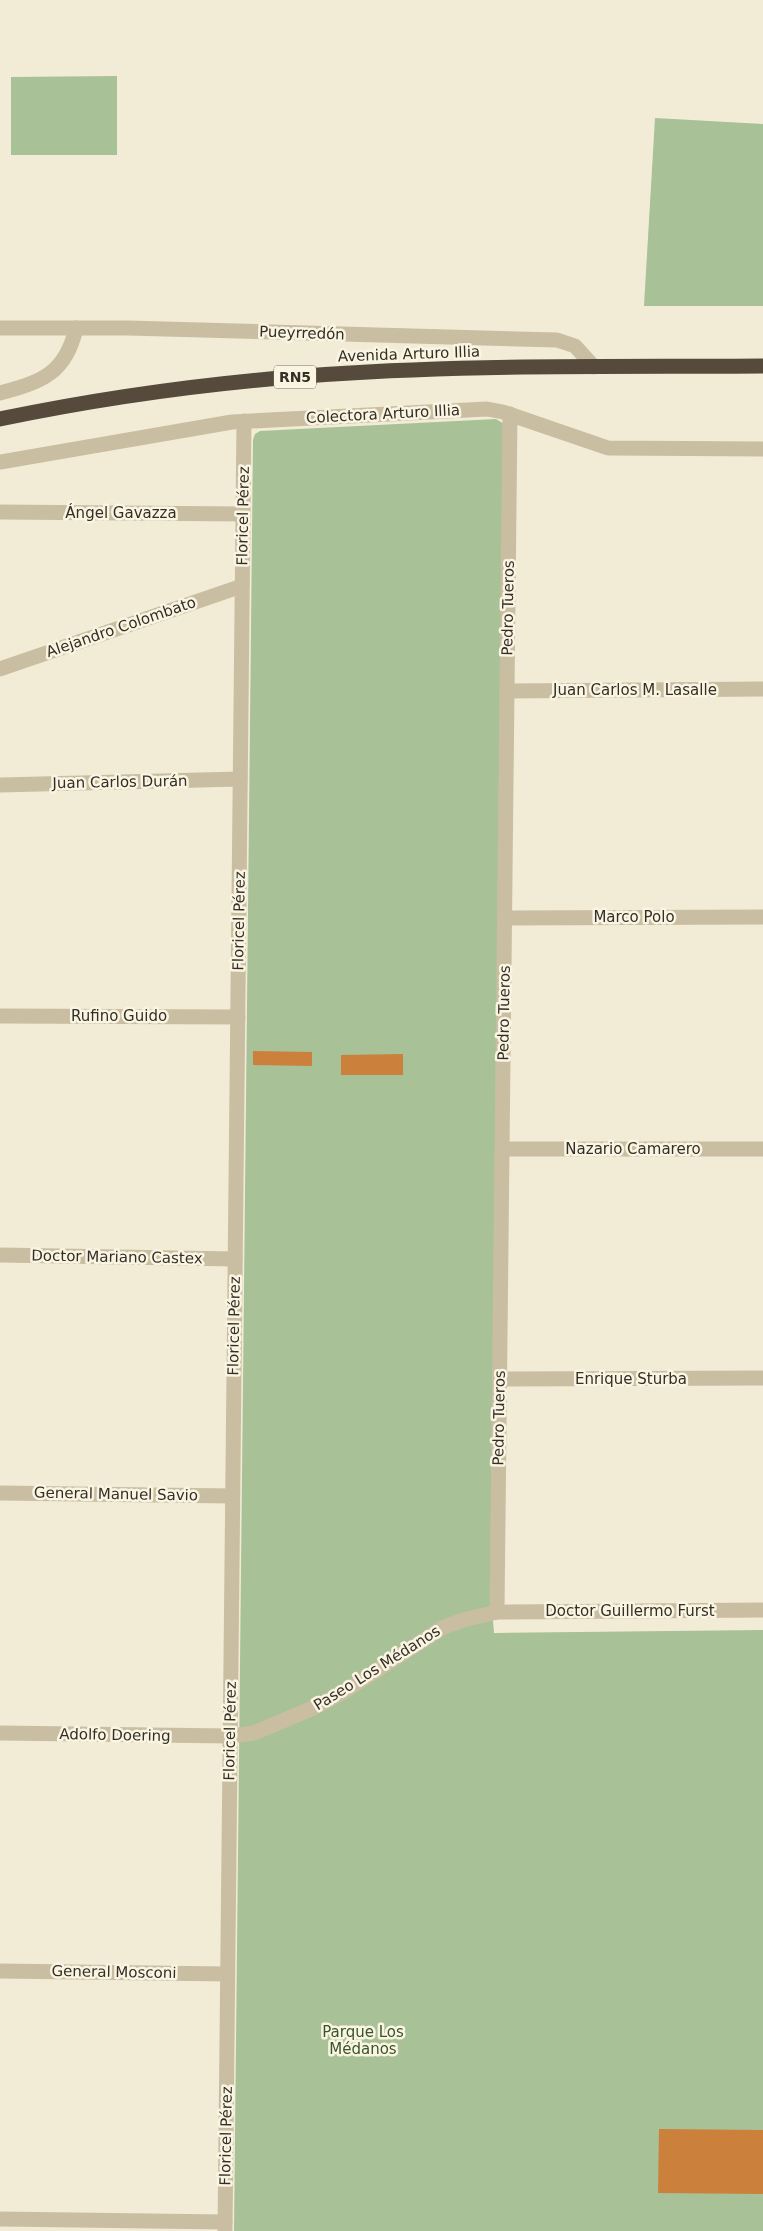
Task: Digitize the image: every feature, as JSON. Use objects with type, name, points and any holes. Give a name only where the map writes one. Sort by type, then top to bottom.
[{"type":"highway","name":"Avenida Arturo Illia","points":[[0,419],[124,396],[277,378],[422,370],[763,366]]},
{"type":"street","name":"Pueyrredón","points":[[0,328],[76,328],[556,340],[575,346],[594,367]]},
{"type":"street","points":[[0,393],[42,378],[60,366],[70,350],[76,328]]},
{"type":"street","name":"Colectora Arturo Illia","points":[[0,462],[208,425],[244,421],[487,409],[510,414],[590,444],[608,448],[763,449]]},
{"type":"street","name":"Pedro Tueros","points":[[497,1612],[510,414]]},
{"type":"street","name":"Floricel Pérez","points":[[225,2226],[244,421]]},
{"type":"street","name":"Ángel Gavazza","points":[[0,512],[243,514]]},
{"type":"street","name":"Alejandro Colombato","points":[[0,669],[242,586]]},
{"type":"street","name":"Juan Carlos M. Lasalle","points":[[508,691],[763,689]]},
{"type":"street","name":"Juan Carlos Durán","points":[[0,785],[240,779]]},
{"type":"street","name":"Marco Polo","points":[[505,918],[763,916]]},
{"type":"street","name":"Rufino Guido","points":[[0,1016],[238,1017]]},
{"type":"street","name":"Nazario Camarero","points":[[502,1149],[763,1149]]},
{"type":"street","name":"Doctor Mariano Castex","points":[[0,1255],[235,1259]]},
{"type":"street","name":"Enrique Sturba","points":[[500,1379],[763,1378]]},
{"type":"street","name":"General Manuel Savio","points":[[0,1493],[232,1496]]},
{"type":"street","name":"Doctor Guillermo Furst","points":[[497,1612],[763,1610]]},
{"type":"street","name":"Paseo Los Médanos","points":[[230,1736],[254,1733],[313,1708],[342,1693],[442,1628],[463,1620],[497,1612]]},
{"type":"street","name":"Adolfo Doering","points":[[0,1733],[230,1736]]},
{"type":"street","name":"General Mosconi","points":[[0,1971],[228,1974]]},
{"type":"street","points":[[0,2219],[225,2226]]},
{"type":"green space","points":[[117,76],[117,155],[11,155],[11,77]]},
{"type":"green space","points":[[655,118],[763,124],[763,306],[644,306]]},
{"type":"green space","name":"Parque Los Médanos","points":[[496,419],[504,424],[491,1595],[494,1633],[763,1630],[763,2231],[234,2231],[253,440],[255,434],[260,431]]},
{"type":"building","points":[[253,1051],[312,1052],[312,1066],[253,1065]]},
{"type":"building","points":[[403,1054],[403,1075],[341,1075],[341,1055]]},
{"type":"building","points":[[659,2129],[763,2130],[763,2194],[658,2193]]}]
